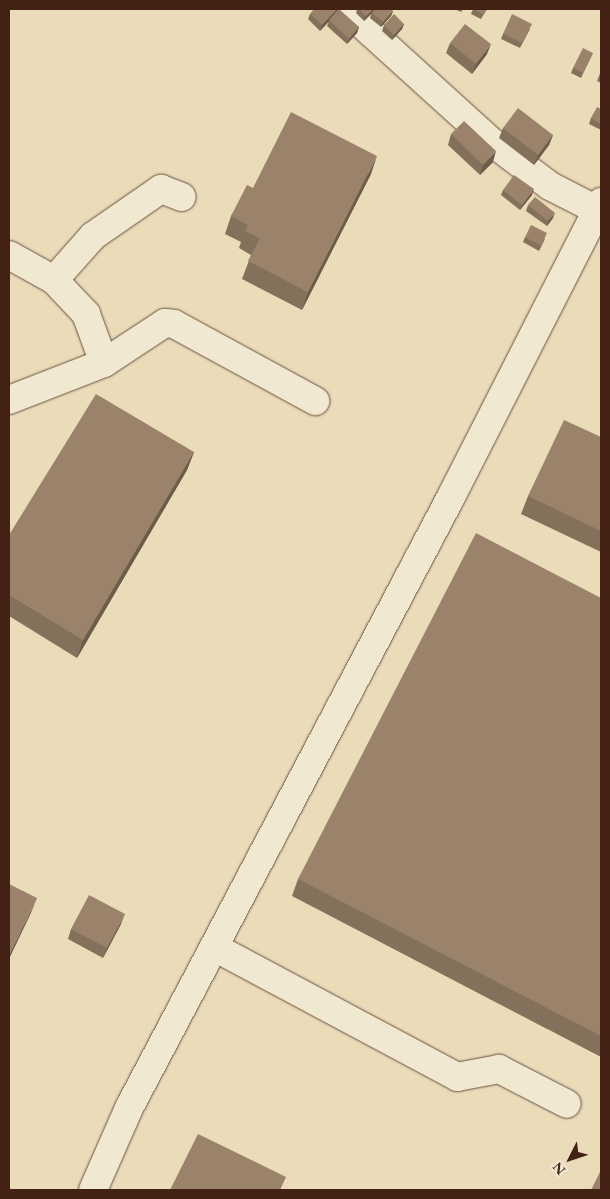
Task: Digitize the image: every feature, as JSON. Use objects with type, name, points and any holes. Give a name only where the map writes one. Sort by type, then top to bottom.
[{"type":"street","points":[[93,1190],[129,1108],[447,504],[599,206],[550,186],[493,143],[345,9]]},
{"type":"street","points":[[54,280],[93,236],[161,189],[182,197]]},
{"type":"street","points":[[9,255],[54,280],[86,314],[104,364]]},
{"type":"street","points":[[9,400],[104,364],[156,327],[174,324],[315,401]]},
{"type":"street","points":[[214,947],[458,1077],[499,1069],[567,1104]]},
{"type":"building","points":[[314,9],[337,9],[322,25],[310,14]]},
{"type":"building","points":[[339,9],[359,27],[349,39],[329,20]]},
{"type":"building","points":[[359,9],[373,9],[366,16]]},
{"type":"building","points":[[375,9],[390,9],[393,11],[383,22],[372,13]]},
{"type":"building","points":[[473,9],[486,9],[483,14]]},
{"type":"building","points":[[394,14],[404,24],[394,35],[384,25]]},
{"type":"building","points":[[512,14],[532,24],[522,43],[503,34]]},
{"type":"building","points":[[465,24],[491,44],[476,64],[450,43]]},
{"type":"building","points":[[583,48],[593,53],[583,73],[573,68]]},
{"type":"building","points":[[597,107],[601,109],[601,124],[591,118]]},
{"type":"building","points":[[518,108],[553,135],[538,155],[503,128]]},
{"type":"building","points":[[291,112],[377,156],[308,292],[248,261],[260,238],[245,231],[248,225],[231,216],[247,185],[253,188]]},
{"type":"building","points":[[464,121],[496,151],[483,165],[451,134]]},
{"type":"building","points":[[514,175],[534,189],[522,205],[503,190]]},
{"type":"building","points":[[535,197],[555,213],[548,221],[528,205]]},
{"type":"building","points":[[531,225],[547,233],[541,246],[525,237]]},
{"type":"building","points":[[96,394],[194,452],[83,640],[9,595],[9,535]]},
{"type":"building","points":[[564,420],[601,437],[601,531],[528,496]]},
{"type":"building","points":[[476,533],[601,598],[601,1036],[298,879]]},
{"type":"building","points":[[9,884],[37,898],[9,955]]},
{"type":"building","points":[[89,895],[125,914],[107,948],[71,929]]},
{"type":"building","points":[[198,1134],[286,1177],[280,1190],[170,1190]]},
{"type":"building","points":[[601,1170],[601,1190],[591,1190]]}]
